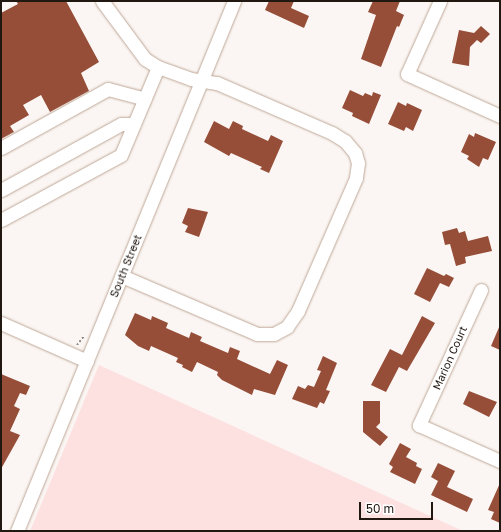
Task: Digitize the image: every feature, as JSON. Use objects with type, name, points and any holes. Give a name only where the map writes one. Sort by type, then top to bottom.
[{"type":"street","points":[[102,1],[146,59],[158,67],[217,84],[345,141],[355,153],[358,163],[356,178],[298,311],[287,327],[274,334],[257,334],[122,276]]},
{"type":"street","name":"South Street","points":[[18,531],[234,1]]},
{"type":"street","points":[[440,1],[407,74],[500,116]]},
{"type":"street","points":[[1,220],[121,155],[158,67]]},
{"type":"street","points":[[1,148],[108,89],[145,99]]},
{"type":"street","points":[[1,190],[121,124],[134,124]]},
{"type":"street","name":"Marion Court","points":[[481,290],[419,425],[500,461]]},
{"type":"street","points":[[1,323],[87,361]]},
{"type":"shaded area","points":[[99,365],[463,531],[30,531]]},
{"type":"building","points":[[16,1],[66,1],[99,62],[81,73],[89,91],[50,112],[41,95],[23,105],[29,115],[10,126],[14,132],[1,139],[1,13],[18,4]]},
{"type":"building","points":[[269,1],[294,1],[291,8],[309,16],[304,28],[265,10]]},
{"type":"building","points":[[373,1],[400,1],[396,11],[404,15],[399,27],[397,26],[381,67],[361,59],[376,15],[368,12]]},
{"type":"building","points":[[481,26],[490,34],[481,43],[477,40],[470,47],[469,66],[452,63],[459,30],[474,33]]},
{"type":"building","points":[[350,90],[363,96],[365,93],[372,96],[373,92],[381,95],[369,124],[352,116],[353,113],[342,108]]},
{"type":"building","points":[[398,102],[406,106],[407,103],[422,110],[413,131],[406,127],[404,131],[388,124]]},
{"type":"building","points":[[214,121],[229,129],[233,121],[243,126],[242,129],[268,141],[271,135],[283,141],[269,173],[260,169],[262,167],[231,153],[229,156],[204,142]]},
{"type":"building","points":[[475,133],[496,142],[488,160],[483,158],[479,167],[467,159],[469,156],[461,152],[469,134],[474,137]]},
{"type":"building","points":[[188,208],[208,212],[199,237],[185,232],[188,226],[182,223]]},
{"type":"building","points":[[457,228],[459,233],[465,231],[468,241],[488,236],[492,251],[465,257],[466,263],[456,266],[450,244],[445,245],[442,232]]},
{"type":"building","points":[[427,268],[444,276],[446,274],[454,278],[449,287],[440,283],[430,302],[414,294]]},
{"type":"building","points":[[135,313],[151,320],[152,316],[168,323],[166,328],[189,338],[191,332],[202,337],[200,341],[228,353],[230,347],[240,351],[237,359],[270,374],[277,360],[288,365],[275,395],[254,389],[252,395],[222,380],[217,375],[218,372],[197,362],[192,372],[176,362],[178,358],[151,346],[149,351],[138,346],[125,335]]},
{"type":"building","points":[[422,316],[435,323],[407,371],[399,367],[386,392],[371,385],[390,349],[402,355]]},
{"type":"building","points":[[500,325],[500,350],[491,346]]},
{"type":"building","points":[[323,356],[337,363],[326,390],[330,391],[324,404],[320,402],[317,408],[292,399],[298,386],[305,389],[308,385],[314,387],[321,371],[317,370]]},
{"type":"building","points":[[1,374],[30,386],[26,395],[20,393],[14,406],[20,409],[10,431],[20,435],[1,469]]},
{"type":"building","points":[[469,391],[497,402],[489,417],[463,404]]},
{"type":"building","points":[[363,401],[380,401],[380,423],[376,427],[388,437],[380,446],[363,432]]},
{"type":"building","points":[[400,443],[411,449],[406,457],[417,463],[416,466],[422,469],[415,484],[390,472],[393,467],[389,464]]},
{"type":"building","points":[[438,463],[455,471],[447,487],[473,499],[467,512],[431,495],[438,481],[431,477]]},
{"type":"building","points":[[500,483],[500,523],[491,519],[494,512],[488,510]]}]
